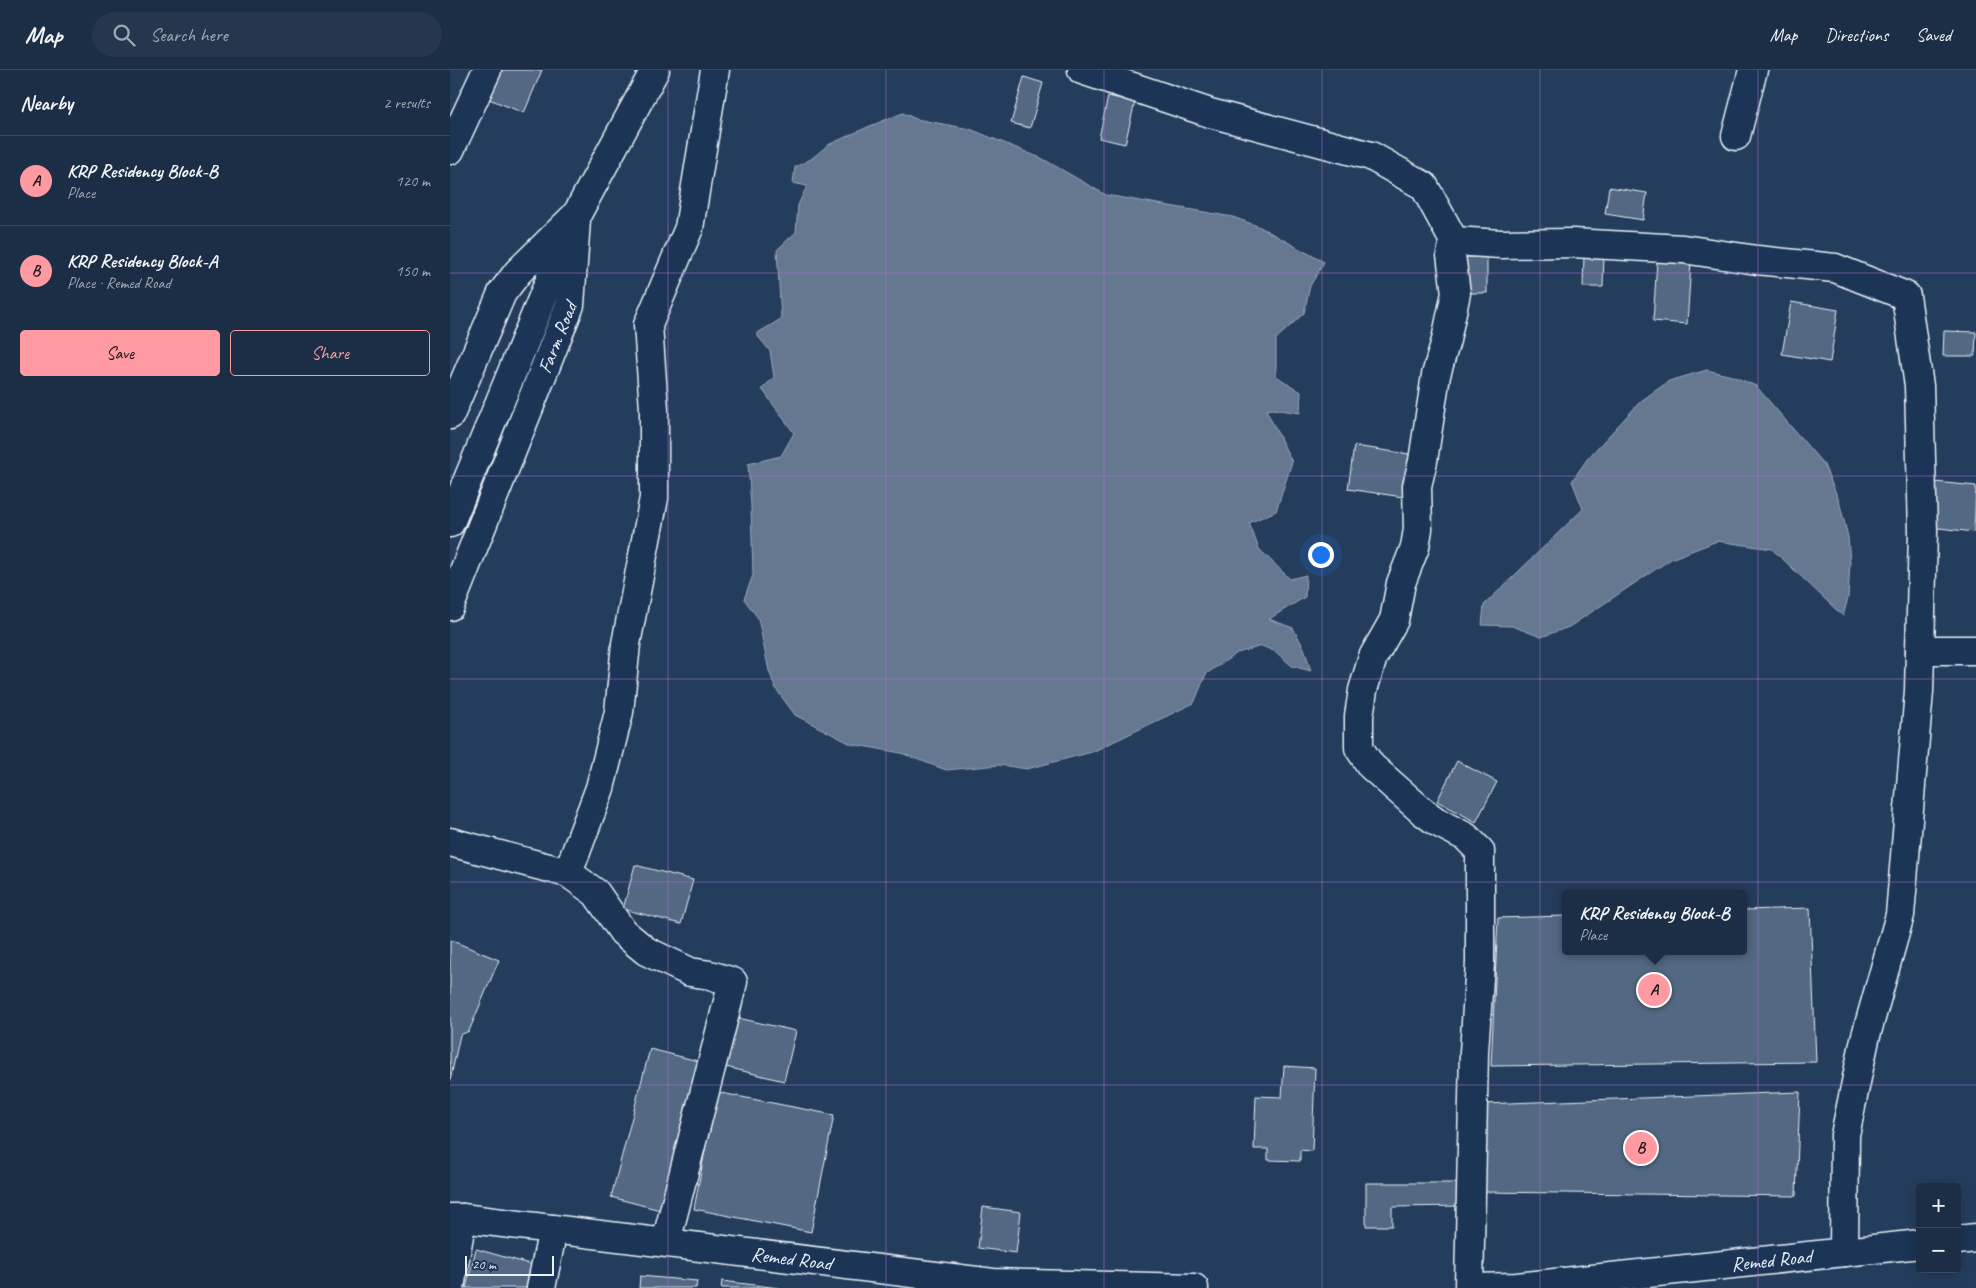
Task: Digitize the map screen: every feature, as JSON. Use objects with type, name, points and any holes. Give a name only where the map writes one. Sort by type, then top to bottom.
[{"type":"street","points":[[450,150],[487,70]]},
{"type":"street","name":"Farm Road","points":[[450,606],[570,304],[577,214],[654,70]]},
{"type":"street","points":[[568,873],[600,788],[619,712],[626,644],[654,498],[654,409],[648,325],[689,228],[715,70]]},
{"type":"street","points":[[1082,70],[1210,114],[1370,156],[1424,186],[1454,241],[1451,255],[1456,293],[1436,375],[1423,461],[1417,486],[1418,529],[1415,547],[1401,583],[1394,620],[1373,657],[1363,690],[1359,716],[1359,748],[1371,766],[1422,811],[1437,822],[1466,837],[1480,851],[1480,963],[1474,1052],[1471,1288]]},
{"type":"street","points":[[1736,136],[1752,70]]},
{"type":"street","points":[[450,415],[502,292],[518,272],[577,214]]},
{"type":"street","points":[[450,523],[577,214]]},
{"type":"street","points":[[1454,241],[1501,244],[1572,243],[1683,249],[1757,260],[1835,268],[1906,296],[1919,386],[1923,532],[1920,692],[1900,915],[1865,1039],[1845,1135],[1844,1252]]},
{"type":"street","points":[[1920,650],[1976,650]]},
{"type":"street","points":[[450,842],[568,873],[596,893],[623,932],[646,951],[690,972],[710,975],[732,982],[666,1242]]},
{"type":"street","points":[[450,1286],[456,1218]]},
{"type":"street","name":"Remed Road","points":[[456,1218],[993,1283],[1194,1288]]},
{"type":"street","points":[[541,1288],[553,1229]]},
{"type":"street","points":[[1961,1240],[1976,1238]]},
{"type":"street","name":"Remed Road","points":[[1471,1288],[1646,1280],[1844,1252],[1916,1244]]},
{"type":"water","points":[[903,113],[916,119],[970,129],[1043,159],[1106,195],[1233,217],[1260,227],[1324,262],[1310,286],[1304,313],[1276,339],[1276,376],[1301,392],[1300,413],[1272,409],[1266,410],[1292,462],[1276,511],[1249,523],[1259,549],[1290,579],[1306,575],[1305,597],[1269,619],[1293,628],[1304,648],[1311,671],[1292,666],[1276,652],[1262,646],[1237,653],[1206,674],[1194,703],[1092,752],[1027,769],[1000,765],[946,770],[901,753],[851,744],[795,715],[776,689],[769,671],[758,618],[744,599],[753,575],[748,464],[781,456],[794,433],[762,389],[774,377],[770,351],[756,334],[781,319],[777,250],[796,232],[798,205],[807,186],[793,183],[795,167],[811,159],[828,145]]},
{"type":"water","points":[[1707,370],[1732,376],[1756,386],[1824,465],[1839,501],[1848,537],[1850,562],[1848,598],[1843,616],[1772,549],[1717,541],[1671,559],[1569,627],[1541,637],[1512,626],[1482,625],[1484,605],[1583,509],[1572,481],[1588,458],[1641,401],[1669,381]]},
{"type":"building","points":[[501,70],[542,70],[524,113],[489,99]]},
{"type":"building","points":[[1024,77],[1043,83],[1030,128],[1011,123]]},
{"type":"building","points":[[1108,96],[1135,102],[1125,144],[1099,138]]},
{"type":"building","points":[[1609,187],[1647,193],[1643,220],[1605,214]]},
{"type":"building","points":[[1584,255],[1604,255],[1603,287],[1583,287]]},
{"type":"building","points":[[1465,257],[1487,257],[1487,293],[1465,293]]},
{"type":"building","points":[[1657,261],[1691,263],[1687,324],[1653,321]]},
{"type":"building","points":[[1791,302],[1838,310],[1830,362],[1782,354]]},
{"type":"building","points":[[1944,331],[1976,332],[1975,356],[1943,356]]},
{"type":"building","points":[[1354,446],[1409,454],[1403,497],[1348,489]]},
{"type":"building","points":[[1935,482],[1976,486],[1974,532],[1930,527]]},
{"type":"building","points":[[1457,761],[1497,782],[1476,822],[1437,801]]},
{"type":"building","points":[[635,865],[693,880],[681,924],[623,909]]},
{"type":"building","points":[[1810,908],[1816,1062],[1491,1066],[1498,918],[1562,916],[1562,955],[1747,955],[1747,910]]},
{"type":"building","points":[[450,940],[499,960],[469,1031],[460,1035],[450,1081]]},
{"type":"building","points":[[738,1018],[796,1031],[784,1081],[726,1067]]},
{"type":"building","points":[[650,1049],[698,1061],[660,1210],[611,1197]]},
{"type":"building","points":[[1284,1066],[1315,1068],[1312,1151],[1300,1150],[1300,1161],[1268,1160],[1268,1149],[1254,1149],[1256,1096],[1282,1097]]},
{"type":"building","points":[[716,1092],[834,1115],[811,1232],[694,1209]]},
{"type":"building","points":[[1800,1092],[1796,1196],[1483,1192],[1483,1104]]},
{"type":"building","points":[[1366,1183],[1461,1183],[1462,1206],[1392,1207],[1392,1226],[1366,1226]]},
{"type":"building","points":[[983,1207],[1021,1212],[1016,1253],[978,1248]]},
{"type":"building","points":[[476,1249],[540,1267],[533,1288],[466,1288]]},
{"type":"building","points":[[640,1276],[697,1281],[696,1288],[639,1288]]},
{"type":"building","points":[[722,1281],[779,1288],[721,1288]]},
{"type":"place","name":"KRP Residency Block-B","points":[[1654,990]]},
{"type":"place","name":"KRP Residency Block-A","points":[[1641,1148]]}]
